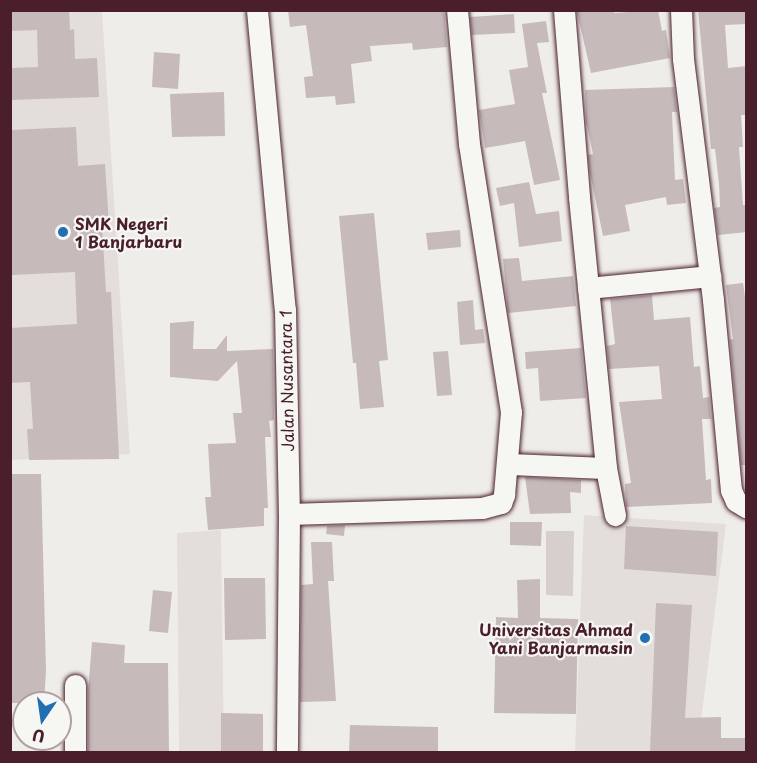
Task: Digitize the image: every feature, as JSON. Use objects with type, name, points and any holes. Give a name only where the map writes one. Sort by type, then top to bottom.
[{"type":"street","name":"Jalan Nusantara 1","points":[[257,10],[285,309],[289,514],[287,753]]},
{"type":"street","points":[[289,514],[493,507],[501,503],[504,495],[511,412],[469,144],[457,10]]},
{"type":"street","points":[[564,10],[606,468],[615,515]]},
{"type":"street","points":[[681,10],[683,59],[710,276],[731,490],[736,501],[747,507]]},
{"type":"street","points":[[588,288],[710,276]]},
{"type":"street","points":[[508,464],[606,468]]},
{"type":"street","points":[[75,685],[75,753]]},
{"type":"shaded area","name":"SMK Negeri 1 Banjarbaru","points":[[10,11],[102,11],[130,454],[11,460]]},
{"type":"shaded area","name":"Universitas Ahmad Yani Banjarmasin","points":[[584,515],[726,524],[697,752],[575,752]]},
{"type":"shaded area","points":[[221,530],[224,752],[179,752],[177,533]]},
{"type":"shaded area","points":[[546,531],[574,531],[573,596],[546,595]]},
{"type":"building","points":[[10,10],[69,10],[70,30],[74,29],[75,59],[97,58],[99,97],[10,100],[10,68],[38,67],[37,30],[10,31]]},
{"type":"building","points":[[288,10],[444,10],[447,47],[413,50],[412,43],[370,46],[372,61],[351,64],[355,103],[336,105],[335,96],[306,98],[304,77],[313,76],[306,25],[290,27]]},
{"type":"building","points":[[614,10],[614,13],[658,10],[662,31],[666,30],[670,58],[591,73],[577,12]]},
{"type":"building","points":[[698,10],[747,10],[747,24],[725,25],[728,68],[747,66],[747,115],[741,115],[743,147],[739,147],[743,205],[747,205],[747,232],[718,235],[714,208],[720,207],[719,184],[715,149],[711,149]]},
{"type":"building","points":[[514,14],[515,33],[472,35],[470,17]]},
{"type":"building","points":[[546,21],[549,42],[537,43],[547,93],[542,93],[560,180],[534,185],[525,141],[485,148],[479,110],[515,104],[509,70],[528,67],[522,24]]},
{"type":"building","points":[[154,52],[180,54],[178,89],[152,87]]},
{"type":"building","points":[[674,87],[677,112],[672,112],[675,180],[683,179],[686,203],[667,205],[666,197],[625,205],[630,231],[603,236],[590,173],[588,155],[593,154],[586,121],[585,90]]},
{"type":"building","points":[[224,92],[225,136],[172,137],[170,94]]},
{"type":"building","points":[[76,127],[78,166],[105,164],[109,225],[102,225],[106,292],[111,292],[119,459],[29,460],[27,429],[33,429],[30,382],[10,383],[10,328],[77,324],[75,272],[12,275],[10,130]]},
{"type":"building","points":[[529,182],[536,214],[559,211],[562,241],[519,247],[514,203],[500,206],[496,188]]},
{"type":"building","points":[[374,213],[388,360],[379,361],[384,407],[360,409],[356,363],[353,363],[339,216]]},
{"type":"building","points":[[460,230],[461,247],[428,250],[426,233]]},
{"type":"building","points":[[519,258],[522,281],[573,276],[576,306],[508,313],[503,259]]},
{"type":"building","points":[[743,283],[747,311],[747,465],[741,465],[730,340],[733,339],[726,285]]},
{"type":"building","points":[[652,295],[654,320],[690,317],[694,367],[700,366],[703,398],[709,397],[711,419],[702,419],[706,480],[711,479],[712,503],[626,507],[625,484],[631,483],[619,402],[662,399],[659,366],[609,369],[607,346],[615,344],[610,299]]},
{"type":"building","points":[[473,300],[475,330],[483,329],[485,343],[460,345],[457,302]]},
{"type":"building","points":[[194,321],[193,349],[216,349],[227,335],[227,351],[273,349],[274,420],[269,421],[271,437],[265,437],[268,508],[264,508],[264,526],[208,530],[205,497],[211,497],[208,444],[236,443],[233,413],[242,413],[237,361],[218,381],[170,377],[170,323]]},
{"type":"building","points":[[581,348],[586,398],[540,401],[538,368],[526,369],[525,352]]},
{"type":"building","points":[[448,351],[452,395],[437,396],[433,352]]},
{"type":"building","points":[[10,474],[41,474],[45,691],[12,691],[12,703],[10,703]]},
{"type":"building","points":[[525,477],[581,480],[581,493],[570,492],[571,513],[530,514]]},
{"type":"building","points":[[510,522],[542,522],[541,546],[510,545]]},
{"type":"building","points":[[345,525],[344,536],[326,534],[327,526]]},
{"type":"building","points":[[626,526],[718,532],[716,576],[624,569]]},
{"type":"building","points":[[311,542],[332,542],[334,581],[328,581],[336,701],[300,702],[301,585],[313,584]]},
{"type":"building","points":[[224,578],[265,578],[266,639],[225,640]]},
{"type":"building","points":[[540,579],[540,618],[578,619],[576,714],[494,713],[496,617],[518,618],[517,580]]},
{"type":"building","points":[[153,590],[172,592],[168,633],[149,631]]},
{"type":"building","points":[[656,603],[692,605],[685,718],[721,717],[721,738],[747,738],[747,753],[650,753]]},
{"type":"building","points":[[92,642],[125,645],[124,663],[168,663],[169,753],[88,753],[88,692]]},
{"type":"building","points":[[221,713],[263,714],[263,753],[221,753]]},
{"type":"building","points":[[350,725],[438,727],[438,753],[349,753]]},
{"type":"place","name":"SMK Negeri 1 Banjarbaru","points":[[63,232]]},
{"type":"place","name":"Universitas Ahmad Yani Banjarmasin","points":[[645,638]]}]
